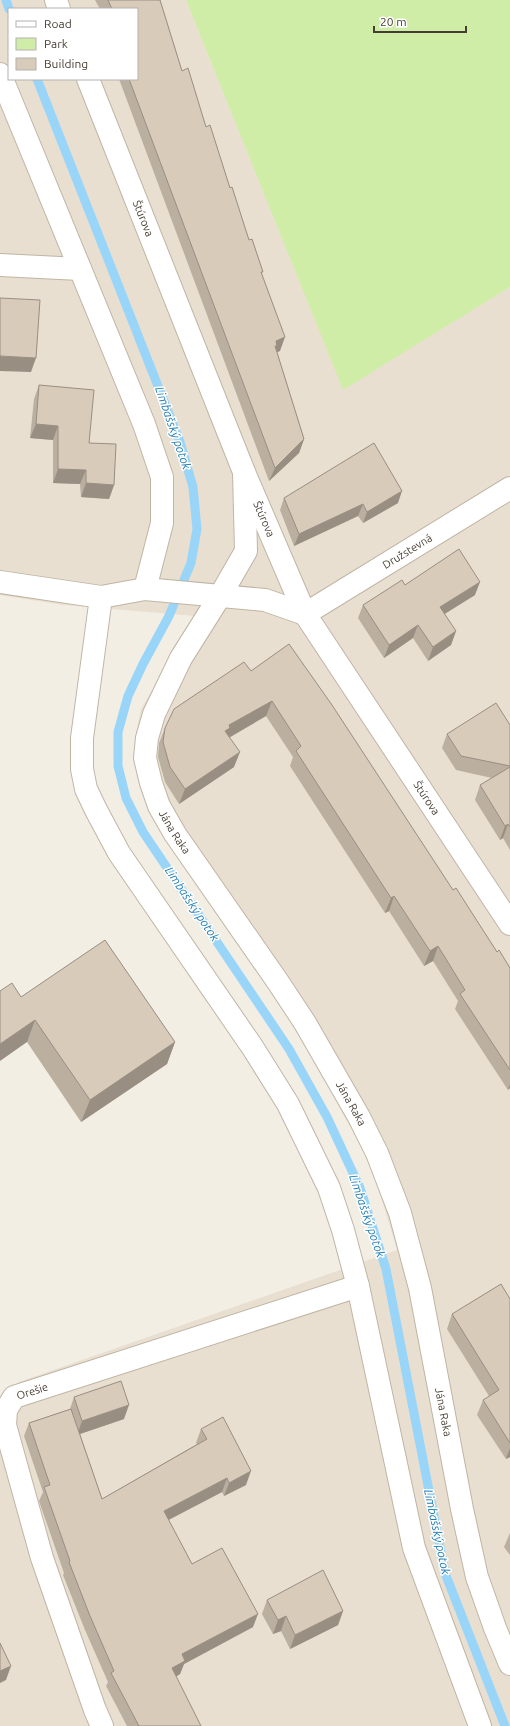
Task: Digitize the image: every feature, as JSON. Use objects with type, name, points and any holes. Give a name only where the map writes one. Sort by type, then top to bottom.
[{"type":"street","points":[[0,74],[144,424],[162,477],[162,523],[145,589]]},
{"type":"street","name":"Štúrova","points":[[88,80],[244,472],[305,614],[510,924]]},
{"type":"street","points":[[0,266],[80,269]]},
{"type":"street","name":"Jána Raka","points":[[244,472],[246,551],[181,658],[154,714],[147,738],[145,758],[151,784],[159,806],[176,834],[278,982],[304,1023],[378,1153],[400,1213],[420,1288],[462,1510],[477,1577],[495,1628],[510,1664]]},
{"type":"street","name":"Družstevná","points":[[305,614],[510,488]]},
{"type":"street","points":[[0,582],[101,597],[145,589],[265,600],[305,614]]},
{"type":"street","points":[[101,597],[82,738],[82,769],[86,789],[119,853],[253,1048],[288,1104],[329,1188],[343,1230],[358,1286],[414,1548],[480,1726]]},
{"type":"street","name":"Orešie","points":[[102,1726],[92,1702],[42,1558],[5,1425],[6,1410],[14,1398],[358,1286]]},
{"type":"shaded area","points":[[0,0],[186,0],[343,389],[510,287],[510,1726],[0,1726],[0,1401],[19,1382],[397,1250],[378,1187],[367,1159],[336,1100],[260,968],[138,773],[135,738],[141,709],[196,616],[63,605],[0,595]]},
{"type":"green space","points":[[186,0],[510,0],[510,287],[343,390]]},
{"type":"building","points":[[108,0],[160,0],[182,71],[188,68],[206,127],[210,125],[230,188],[232,187],[249,240],[252,239],[263,272],[261,272],[285,337],[276,341],[277,346],[275,346],[304,439],[275,468],[129,80],[138,80],[138,8],[112,8]]},
{"type":"building","points":[[0,298],[40,300],[36,358],[0,356]]},
{"type":"building","points":[[39,385],[94,390],[89,443],[116,444],[114,485],[86,483],[86,470],[58,469],[58,426],[36,424]]},
{"type":"building","points":[[374,443],[402,491],[367,512],[363,504],[299,534],[284,498]]},
{"type":"building","points":[[459,549],[480,582],[440,607],[456,631],[433,647],[418,625],[389,645],[363,605],[402,580],[405,585]]},
{"type":"building","points":[[289,644],[332,705],[453,890],[456,888],[497,952],[499,950],[510,968],[510,1070],[460,994],[465,990],[438,946],[430,951],[394,896],[391,898],[296,751],[301,746],[272,701],[229,725],[230,728],[225,731],[240,752],[185,789],[170,767],[163,742],[165,728],[174,709],[244,662],[251,671]]},
{"type":"building","points":[[496,703],[510,725],[510,766],[461,756],[447,734]]},
{"type":"building","points":[[510,767],[510,827],[508,824],[505,826],[480,785]]},
{"type":"building","points":[[105,940],[175,1042],[90,1100],[35,1020],[0,1044],[0,991],[12,983],[21,997]]},
{"type":"building","points":[[501,1284],[510,1299],[510,1443],[483,1400],[499,1390],[452,1314]]},
{"type":"building","points":[[121,1381],[129,1405],[82,1421],[74,1397]]},
{"type":"building","points":[[71,1409],[102,1499],[207,1439],[201,1429],[223,1417],[251,1471],[229,1483],[227,1478],[164,1511],[192,1564],[222,1548],[258,1614],[182,1654],[185,1661],[172,1668],[201,1726],[139,1726],[111,1673],[114,1671],[69,1562],[70,1561],[44,1487],[50,1485],[29,1423]]},
{"type":"building","points":[[323,1570],[343,1611],[295,1635],[286,1616],[278,1620],[267,1600]]},
{"type":"building","points":[[0,1643],[11,1666],[0,1671]]},
{"type":"waterway","name":"Limbašský potok","points":[[6,0],[9,8]]},
{"type":"waterway","name":"Limbašský potok","points":[[37,80],[180,442],[193,487],[197,529],[191,563],[169,616],[143,664],[128,696],[118,732],[118,766],[126,798],[143,832],[289,1049],[327,1117],[360,1188],[386,1269],[445,1573],[505,1726]]}]
